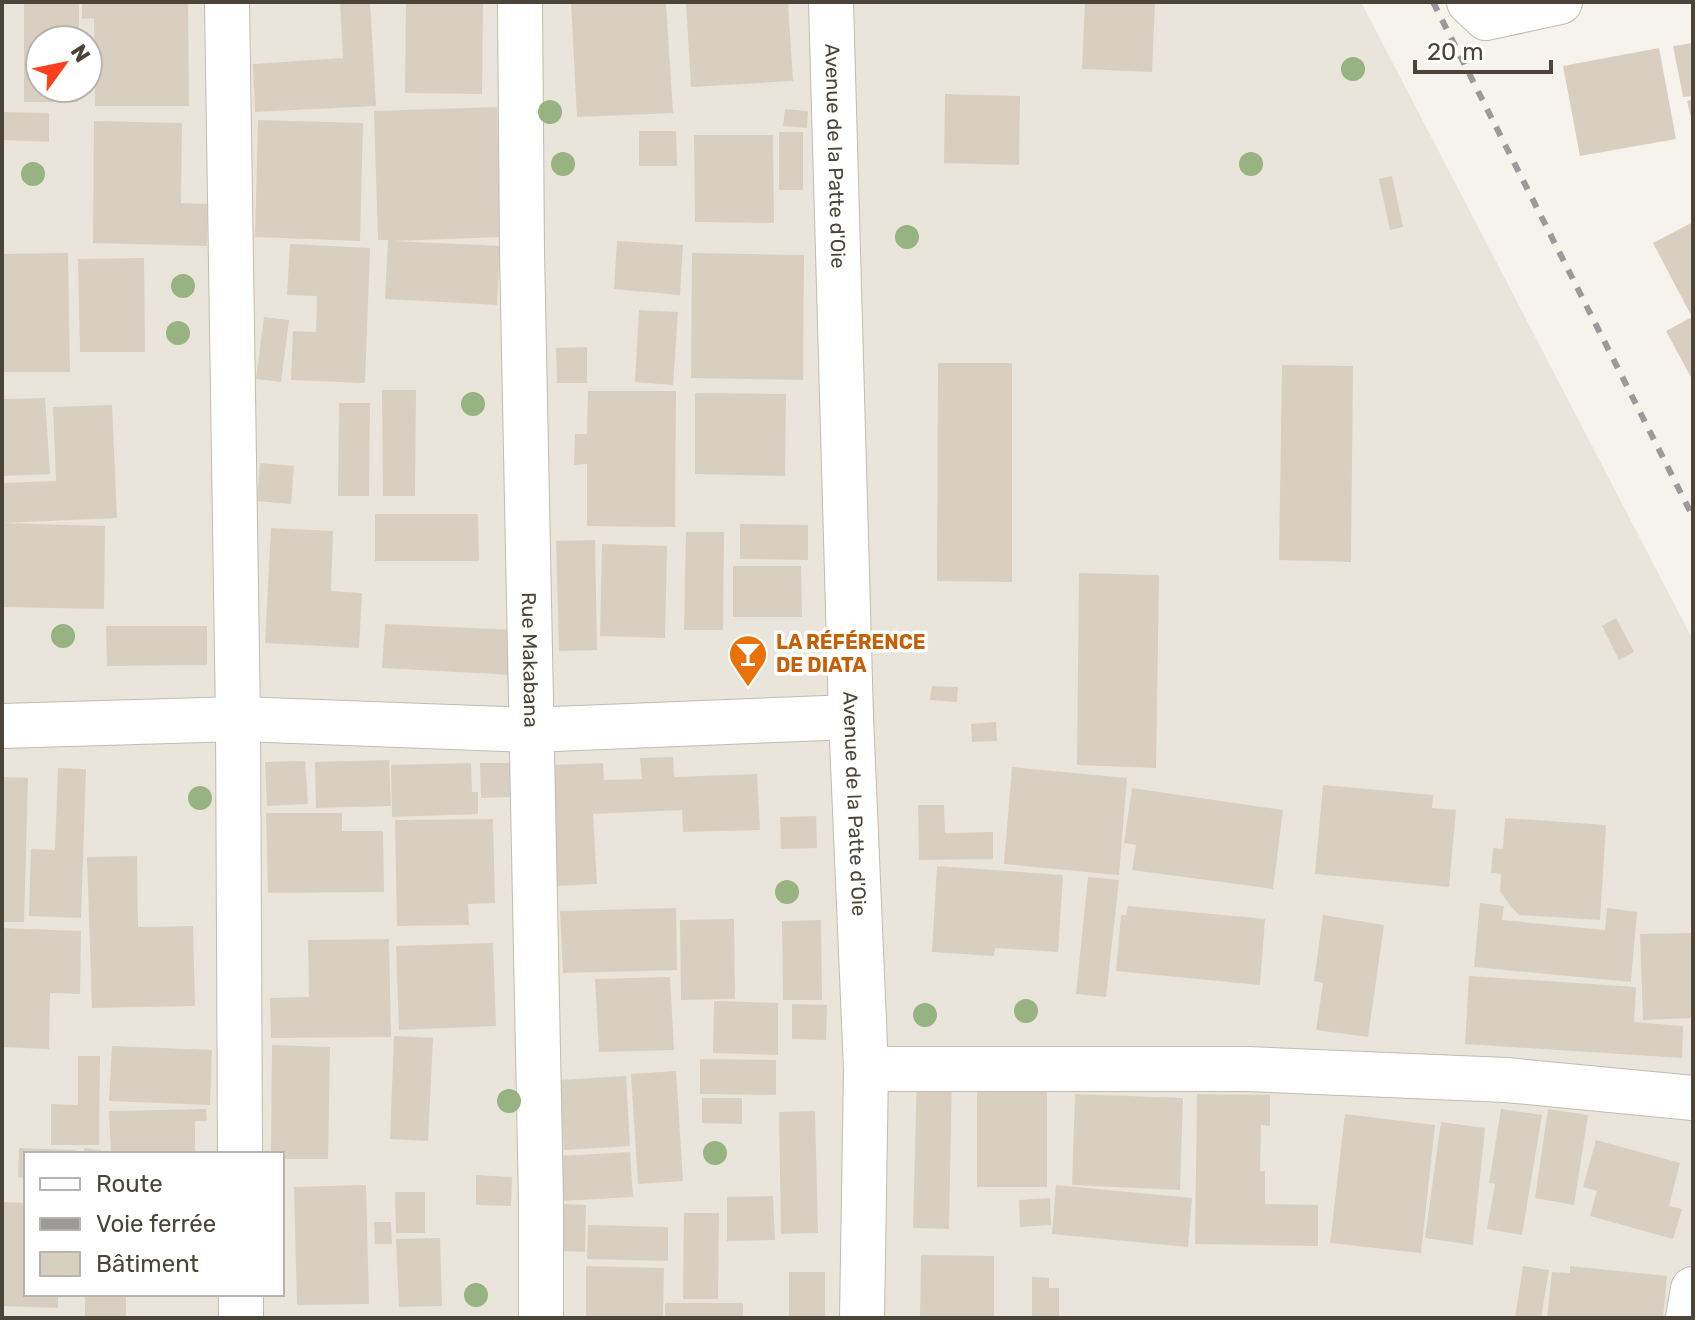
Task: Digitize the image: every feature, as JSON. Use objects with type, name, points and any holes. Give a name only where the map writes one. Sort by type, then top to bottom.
[{"type":"street","points":[[227,2],[238,719],[240,1152]]},
{"type":"street","name":"Rue Makabana","points":[[520,2],[541,1318]]},
{"type":"street","name":"Avenue de la Patte d'Oie","points":[[831,2],[851,717],[866,1069],[862,1318]]},
{"type":"street","points":[[1469,2],[1486,18],[1560,2]]},
{"type":"street","points":[[2,726],[238,719],[530,730],[851,717]]},
{"type":"street","points":[[866,1069],[1248,1069],[1506,1080],[1693,1098]]},
{"type":"street","points":[[1688,1318],[1693,1289]]},
{"type":"street","points":[[241,1296],[241,1318]]},
{"type":"shaded area","points":[[2,2],[1361,2],[1693,640],[1693,1318],[2,1318]]},
{"type":"building","points":[[24,2],[79,2],[79,24],[24,24]]},
{"type":"building","points":[[82,2],[188,2],[189,106],[95,106],[104,104],[104,24],[94,24],[94,18],[82,19]]},
{"type":"building","points":[[340,2],[370,2],[376,106],[255,112],[253,64],[343,58]]},
{"type":"building","points":[[406,2],[483,2],[482,94],[405,93]]},
{"type":"building","points":[[571,2],[666,2],[673,113],[577,117]]},
{"type":"building","points":[[686,2],[788,2],[793,81],[691,87]]},
{"type":"building","points":[[1085,2],[1155,2],[1152,72],[1082,69]]},
{"type":"building","points":[[1693,43],[1693,96],[1683,97],[1673,46]]},
{"type":"building","points":[[1659,48],[1676,139],[1580,156],[1563,66]]},
{"type":"building","points":[[945,94],[1020,96],[1019,165],[944,163]]},
{"type":"building","points":[[1693,99],[1693,121],[1692,121],[1687,101]]},
{"type":"building","points":[[497,107],[500,237],[394,241],[500,246],[497,305],[385,299],[388,240],[378,240],[374,111]]},
{"type":"building","points":[[785,109],[808,111],[807,128],[783,126]]},
{"type":"building","points":[[2,112],[49,113],[49,142],[2,140]]},
{"type":"building","points":[[258,120],[363,123],[360,241],[255,237]]},
{"type":"building","points":[[94,121],[182,123],[181,203],[207,204],[207,246],[93,243]]},
{"type":"building","points":[[639,131],[676,131],[677,166],[639,166]]},
{"type":"building","points":[[779,132],[803,132],[803,190],[779,190]]},
{"type":"building","points":[[694,135],[773,135],[774,223],[695,222]]},
{"type":"building","points":[[1392,176],[1403,227],[1390,230],[1379,179]]},
{"type":"building","points":[[1693,222],[1693,381],[1666,331],[1692,317],[1653,243]]},
{"type":"building","points":[[617,241],[683,245],[680,295],[614,289]]},
{"type":"building","points":[[290,244],[370,248],[365,383],[291,380],[293,331],[316,332],[317,296],[287,295]]},
{"type":"building","points":[[68,253],[70,372],[2,372],[2,254]]},
{"type":"building","points":[[692,253],[804,255],[803,380],[691,378]]},
{"type":"building","points":[[144,258],[145,352],[80,352],[78,259]]},
{"type":"building","points":[[639,310],[678,312],[673,385],[635,382]]},
{"type":"building","points":[[264,317],[289,320],[281,382],[256,379]]},
{"type":"building","points":[[587,347],[587,383],[557,383],[556,348]]},
{"type":"building","points":[[938,363],[1012,363],[1012,582],[937,581]]},
{"type":"building","points":[[1282,365],[1353,366],[1351,562],[1279,560]]},
{"type":"building","points":[[382,390],[416,390],[415,496],[383,496]]},
{"type":"building","points":[[588,391],[676,391],[675,527],[587,526],[587,464],[574,465],[575,434],[587,434]]},
{"type":"building","points":[[695,393],[786,394],[785,476],[695,474]]},
{"type":"building","points":[[45,398],[50,474],[2,476],[2,399]]},
{"type":"building","points":[[339,403],[370,403],[369,496],[338,496]]},
{"type":"building","points":[[112,405],[117,518],[2,523],[2,483],[56,481],[53,407]]},
{"type":"building","points":[[260,463],[294,466],[291,504],[257,501]]},
{"type":"building","points":[[375,514],[478,514],[479,561],[375,561]]},
{"type":"building","points":[[2,523],[105,526],[104,609],[2,607]]},
{"type":"building","points":[[740,524],[808,525],[808,560],[740,559]]},
{"type":"building","points":[[271,528],[333,531],[331,591],[362,593],[359,648],[265,643]]},
{"type":"building","points":[[686,532],[724,532],[723,630],[684,630]]},
{"type":"building","points":[[595,540],[597,650],[559,651],[556,541]]},
{"type":"building","points":[[602,544],[667,546],[665,638],[600,636]]},
{"type":"building","points":[[733,566],[801,566],[802,617],[733,617]]},
{"type":"building","points":[[1079,573],[1159,575],[1156,768],[1077,765]]},
{"type":"building","points":[[1616,618],[1634,652],[1619,660],[1602,626]]},
{"type":"building","points":[[385,624],[514,630],[513,675],[382,668]]},
{"type":"building","points":[[106,626],[207,626],[207,665],[107,666]]},
{"type":"building","points":[[932,686],[958,687],[957,702],[930,700]]},
{"type":"building","points":[[996,722],[997,741],[972,742],[971,724]]},
{"type":"building","points":[[673,757],[674,777],[757,774],[760,830],[683,832],[682,810],[593,814],[597,884],[557,886],[551,765],[603,763],[604,780],[642,779],[640,758]]},
{"type":"building","points":[[389,760],[391,806],[316,808],[315,762]]},
{"type":"building","points":[[305,761],[308,804],[267,806],[265,762]]},
{"type":"building","points":[[471,763],[472,792],[478,792],[478,814],[392,817],[391,765]]},
{"type":"building","points":[[480,763],[512,763],[513,797],[481,798]]},
{"type":"building","points":[[1012,767],[1127,778],[1119,875],[1004,864]]},
{"type":"building","points":[[58,768],[86,769],[81,918],[29,916],[31,849],[55,850]]},
{"type":"building","points":[[2,777],[28,778],[24,922],[2,922]]},
{"type":"building","points":[[1323,785],[1433,795],[1432,808],[1456,810],[1449,887],[1315,874]]},
{"type":"building","points":[[1132,788],[1283,810],[1273,889],[1132,870],[1136,845],[1124,843]]},
{"type":"building","points":[[918,805],[944,805],[945,833],[993,832],[993,859],[919,860]]},
{"type":"building","points":[[266,813],[342,813],[342,831],[383,831],[384,892],[268,893]]},
{"type":"building","points":[[816,816],[817,848],[781,849],[780,817]]},
{"type":"building","points":[[1505,818],[1606,825],[1600,920],[1519,915],[1511,907],[1500,891],[1501,874],[1491,873],[1493,848],[1503,849]]},
{"type":"building","points":[[493,819],[495,903],[468,904],[469,925],[397,926],[395,820]]},
{"type":"building","points":[[137,856],[138,927],[193,926],[195,1006],[92,1008],[87,857]]},
{"type":"building","points":[[937,866],[1063,875],[1058,952],[995,948],[994,956],[932,952]]},
{"type":"building","points":[[1088,877],[1119,880],[1106,997],[1076,994]]},
{"type":"building","points":[[1480,903],[1504,906],[1502,920],[1605,930],[1607,908],[1637,912],[1631,982],[1474,967]]},
{"type":"building","points":[[1128,906],[1265,919],[1260,985],[1116,971],[1121,915],[1126,915]]},
{"type":"building","points":[[676,908],[677,970],[563,973],[560,911]]},
{"type":"building","points":[[1323,915],[1384,925],[1368,1037],[1316,1030],[1323,983],[1314,981]]},
{"type":"building","points":[[734,919],[735,999],[681,1000],[680,920]]},
{"type":"building","points":[[821,920],[822,1000],[783,1000],[782,921]]},
{"type":"building","points":[[2,928],[81,931],[80,994],[50,993],[49,1049],[2,1047]]},
{"type":"building","points":[[1693,933],[1693,1018],[1643,1020],[1640,934]]},
{"type":"building","points":[[389,939],[391,1037],[271,1038],[270,998],[309,997],[308,940]]},
{"type":"building","points":[[493,943],[496,1026],[399,1030],[396,946]]},
{"type":"building","points":[[1469,976],[1636,987],[1634,1022],[1683,1026],[1682,1058],[1465,1044]]},
{"type":"building","points":[[670,977],[674,1050],[599,1052],[595,979]]},
{"type":"building","points":[[714,1001],[778,1003],[778,1055],[713,1053]]},
{"type":"building","points":[[792,1004],[827,1005],[826,1040],[792,1039]]},
{"type":"building","points":[[394,1036],[433,1038],[428,1141],[390,1139]]},
{"type":"building","points":[[272,1045],[330,1047],[328,1159],[284,1159],[284,1152],[271,1152]]},
{"type":"building","points":[[112,1046],[212,1050],[210,1105],[109,1101]]},
{"type":"building","points":[[78,1056],[100,1056],[99,1145],[51,1145],[51,1104],[78,1105]]},
{"type":"building","points":[[700,1059],[776,1060],[776,1095],[700,1094]]},
{"type":"building","points":[[676,1071],[683,1181],[638,1184],[631,1074]]},
{"type":"building","points":[[917,1071],[952,1073],[949,1229],[913,1228]]},
{"type":"building","points":[[626,1076],[630,1146],[564,1150],[559,1080]]},
{"type":"building","points":[[977,1079],[1047,1079],[1047,1187],[977,1187]]},
{"type":"building","points":[[1075,1094],[1183,1098],[1180,1190],[1072,1185]]},
{"type":"building","points":[[1197,1094],[1270,1095],[1270,1126],[1261,1125],[1260,1171],[1265,1171],[1265,1204],[1318,1205],[1318,1246],[1195,1244]]},
{"type":"building","points":[[702,1098],[742,1098],[742,1124],[702,1123]]},
{"type":"building","points":[[206,1109],[207,1121],[195,1121],[195,1152],[111,1152],[109,1111]]},
{"type":"building","points":[[1501,1109],[1542,1115],[1522,1235],[1487,1229],[1495,1184],[1489,1183]]},
{"type":"building","points":[[1548,1109],[1588,1115],[1574,1205],[1535,1198]]},
{"type":"building","points":[[815,1111],[818,1233],[781,1234],[779,1112]]},
{"type":"building","points":[[1345,1114],[1435,1125],[1421,1253],[1330,1243]]},
{"type":"building","points":[[1441,1122],[1485,1128],[1473,1245],[1425,1238]]},
{"type":"building","points":[[1596,1140],[1680,1163],[1669,1206],[1682,1209],[1673,1239],[1590,1216],[1597,1191],[1583,1187]]},
{"type":"building","points":[[19,1148],[76,1150],[24,1152],[24,1178],[18,1177]]},
{"type":"building","points":[[84,1148],[101,1150],[101,1152],[84,1152]]},
{"type":"building","points":[[630,1152],[633,1197],[562,1201],[559,1156]]},
{"type":"building","points":[[476,1175],[512,1177],[511,1206],[476,1205]]},
{"type":"building","points":[[366,1185],[369,1304],[297,1305],[294,1187]]},
{"type":"building","points":[[1056,1185],[1192,1198],[1188,1247],[1052,1234]]},
{"type":"building","points":[[395,1192],[425,1192],[425,1233],[396,1233]]},
{"type":"building","points":[[773,1196],[775,1240],[727,1241],[727,1197]]},
{"type":"building","points":[[1050,1198],[1051,1225],[1020,1227],[1019,1200]]},
{"type":"building","points":[[2,1202],[24,1203],[24,1296],[58,1296],[58,1308],[2,1306]]},
{"type":"building","points":[[560,1204],[586,1205],[585,1252],[562,1251]]},
{"type":"building","points":[[684,1213],[719,1213],[718,1299],[683,1299]]},
{"type":"building","points":[[374,1222],[391,1222],[392,1244],[375,1244]]},
{"type":"building","points":[[588,1225],[668,1227],[668,1261],[587,1259]]},
{"type":"building","points":[[440,1238],[442,1306],[399,1307],[396,1239]]},
{"type":"building","points":[[921,1255],[994,1256],[994,1318],[920,1318]]},
{"type":"building","points":[[586,1266],[664,1268],[663,1318],[586,1318]]},
{"type":"building","points":[[1523,1266],[1549,1270],[1541,1318],[1515,1318]]},
{"type":"building","points":[[1570,1266],[1667,1276],[1663,1318],[1547,1318],[1552,1272],[1570,1273]]},
{"type":"building","points":[[789,1272],[825,1272],[825,1318],[789,1318]]},
{"type":"building","points":[[1032,1277],[1049,1278],[1049,1288],[1059,1288],[1059,1318],[1032,1318]]},
{"type":"building","points":[[85,1296],[126,1296],[126,1318],[85,1318]]},
{"type":"building","points":[[665,1303],[743,1303],[743,1318],[665,1318]]},
{"type":"railway","points":[[1433,2],[1693,517]]},
{"type":"place","name":"LA RÉFÉRENCE DE DIATA","points":[[748,688]]}]
